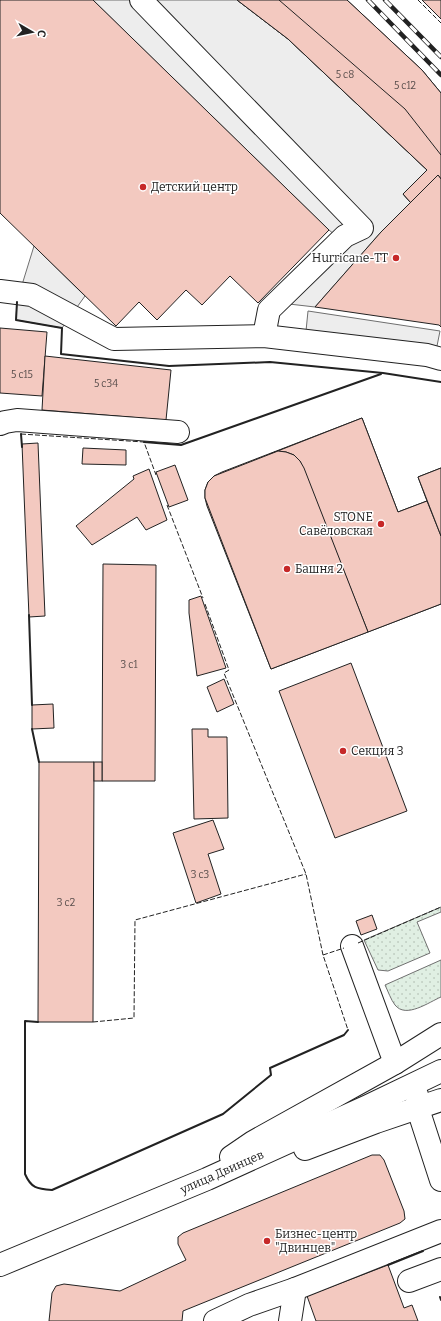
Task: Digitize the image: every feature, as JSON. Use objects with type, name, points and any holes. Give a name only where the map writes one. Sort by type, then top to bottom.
[{"type":"street","points":[[141,0],[362,228],[345,236],[269,310],[264,336]]},
{"type":"street","points":[[0,291],[32,295],[114,339],[264,336],[427,354],[441,358]]},
{"type":"street","points":[[0,424],[17,420],[178,432]]},
{"type":"street","points":[[352,946],[395,1063]]},
{"type":"street","points":[[207,1179],[228,1160],[253,1142],[395,1063],[441,1034]]},
{"type":"street","name":"улица Двинцев","points":[[0,1265],[207,1179],[441,1071]]},
{"type":"street","points":[[421,1080],[418,1089],[418,1109],[441,1180]]},
{"type":"street","points":[[207,1179],[226,1177],[249,1171],[376,1122],[441,1100]]},
{"type":"street","points":[[215,1321],[249,1305],[294,1289],[441,1231]]},
{"type":"street","points":[[410,1281],[441,1269]]},
{"type":"street","points":[[290,1321],[294,1289]]},
{"type":"green space","points":[[441,907],[441,912],[417,922],[430,953],[388,971],[378,970],[364,940]]},
{"type":"green space","points":[[441,960],[441,997],[411,1010],[400,1009],[395,1005],[385,985]]},
{"type":"shaded area","points":[[93,0],[237,0],[288,39],[427,170],[403,194],[411,203],[381,232],[315,307],[289,304],[346,244],[329,230]]},
{"type":"shaded area","points":[[34,246],[85,296],[62,328],[16,320],[17,301]]},
{"type":"shaded area","points":[[308,311],[440,331],[436,351],[306,331]]},
{"type":"building","name":"Детский центр","points":[[0,0],[93,0],[329,230],[258,303],[230,276],[202,305],[186,290],[157,320],[139,302],[116,326],[0,213]]},
{"type":"building","points":[[237,0],[279,0],[405,109],[441,155],[441,179],[438,175],[411,203],[403,194],[427,170],[288,39]]},
{"type":"building","points":[[237,0],[347,0],[422,70],[441,93],[441,179],[438,175],[411,203],[403,194],[427,170],[288,39]]},
{"type":"building","points":[[279,0],[347,0],[422,70],[441,93],[441,155],[405,109]]},
{"type":"building","points":[[422,0],[441,0],[441,19]]},
{"type":"building","points":[[438,175],[441,179],[441,327],[439,325],[315,307],[381,232]]},
{"type":"building","points":[[0,328],[47,332],[42,396],[0,393]]},
{"type":"building","points":[[45,356],[171,370],[166,420],[42,410]]},
{"type":"building","points":[[362,418],[398,512],[427,501],[418,477],[441,468],[441,604],[271,669],[207,506],[205,490],[208,482],[214,476],[222,472]]},
{"type":"building","name":"STONE Савёловская","points":[[362,418],[398,512],[427,501],[441,536],[441,604],[368,632],[300,461],[294,455],[286,452],[278,451],[270,454]]},
{"type":"building","points":[[38,443],[45,616],[29,617],[22,444]]},
{"type":"building","points":[[83,448],[126,450],[126,465],[82,464]]},
{"type":"building","name":"Башня 2","points":[[278,451],[294,455],[304,468],[368,632],[271,669],[205,498],[205,490],[208,482],[214,476]]},
{"type":"building","points":[[175,465],[188,500],[169,507],[156,472]]},
{"type":"building","points":[[441,468],[441,536],[418,477]]},
{"type":"building","points":[[149,469],[167,520],[146,530],[137,517],[92,545],[76,526],[134,479],[133,476]]},
{"type":"building","points":[[103,564],[156,565],[155,781],[102,781]]},
{"type":"building","points":[[201,596],[226,668],[197,676],[189,613],[189,600]]},
{"type":"building","name":"Секция 3","points":[[351,663],[407,811],[335,838],[279,691]]},
{"type":"building","points":[[224,679],[234,704],[217,712],[207,687]]},
{"type":"building","points":[[53,704],[54,728],[32,729],[32,705]]},
{"type":"building","points":[[192,729],[208,729],[208,737],[227,737],[228,818],[194,819]]},
{"type":"building","points":[[39,762],[94,762],[93,1022],[38,1022]]},
{"type":"building","points":[[94,762],[102,762],[102,781],[94,781]]},
{"type":"building","points":[[213,820],[224,849],[208,854],[221,894],[196,903],[173,833]]},
{"type":"building","points":[[372,915],[377,929],[361,935],[356,921]]},
{"type":"building","name":"Бизнес-центр \"Двинцев\"","points":[[372,1155],[380,1155],[384,1160],[404,1211],[405,1219],[400,1223],[183,1311],[182,1321],[49,1321],[52,1293],[56,1286],[64,1284],[120,1291],[186,1260],[178,1244],[178,1237],[183,1233]]},
{"type":"building","points":[[388,1265],[404,1308],[412,1305],[418,1321],[316,1321],[307,1296]]},
{"type":"railway","points":[[368,0],[441,75]]},
{"type":"railway","points":[[385,0],[441,57]]},
{"type":"fence","points":[[418,0],[441,23]]},
{"type":"fence","points":[[21,434],[144,442],[156,475]]},
{"type":"fence","points":[[167,505],[203,598]]},
{"type":"fence","points":[[205,604],[229,670],[224,673],[306,874],[323,955],[348,1030]]},
{"type":"fence","points":[[93,1022],[134,1018],[135,920],[306,874]]},
{"type":"fence","points":[[358,943],[441,907]]},
{"type":"fence","points":[[323,955],[344,948]]},
{"type":"wall","points":[[17,302],[16,320],[62,328],[61,354],[169,366],[270,362],[383,373],[441,382]]},
{"type":"wall","points":[[144,442],[181,445],[381,374]]},
{"type":"wall","points":[[21,434],[22,447]]},
{"type":"wall","points":[[29,615],[32,705]]},
{"type":"wall","points":[[32,729],[39,762]]},
{"type":"wall","points":[[38,1022],[25,1021],[25,1174],[27,1179],[35,1187],[52,1190],[223,1114],[271,1075],[270,1068],[344,1035],[348,1030]]},
{"type":"wall","points":[[388,1265],[423,1251]]},
{"type":"place","name":"Детский центр","points":[[143,187]]},
{"type":"place","name":"Hurricane-TT","points":[[396,258]]},
{"type":"place","name":"STONE Савёловская","points":[[381,524]]},
{"type":"place","name":"Башня 2","points":[[287,569]]},
{"type":"place","name":"Секция 3","points":[[343,751]]},
{"type":"place","name":"Бизнес-центр \"Двинцев\"","points":[[267,1241]]}]
